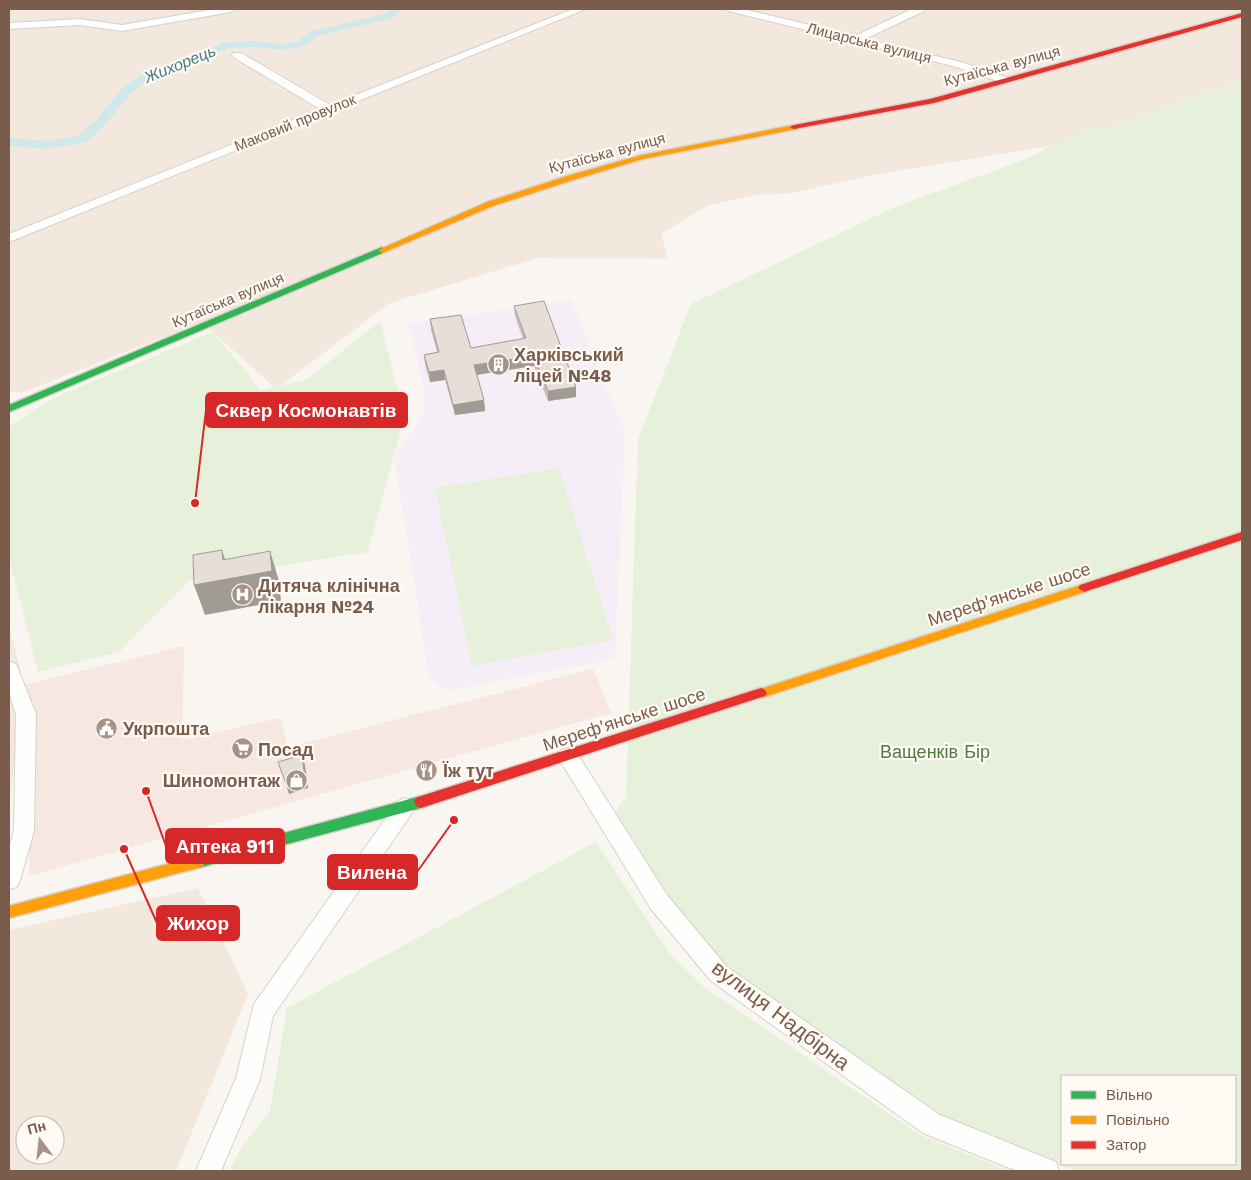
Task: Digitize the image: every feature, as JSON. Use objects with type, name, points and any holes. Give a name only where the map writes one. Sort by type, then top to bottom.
[{"type":"main road","name":"Кутаїська вулиця","points":[[9,409],[490,204],[570,178],[642,157],[931,101],[1242,15]]},
{"type":"main road","name":"Мереф'янське шосе","points":[[9,912],[405,806],[568,756],[1242,536]]},
{"type":"street","points":[[9,26],[90,22],[108,28],[122,28],[231,9]]},
{"type":"street","name":"Маковий провулок","points":[[9,238],[581,9]]},
{"type":"street","name":"Лицарська вулиця","points":[[732,9],[957,64],[1005,80]]},
{"type":"street","points":[[854,40],[920,9]]},
{"type":"street","points":[[237,55],[328,109]]},
{"type":"street","points":[[9,669],[26,714],[24,831],[9,880]]},
{"type":"street","name":"вулиця Надбірна","points":[[568,756],[660,902],[719,974],[932,1124],[1047,1171]]},
{"type":"street","points":[[208,1171],[248,1079],[262,1012],[405,806]]},
{"type":"shaded area","points":[[9,9],[1242,9],[1242,81],[1069,143],[873,175],[793,193],[757,195],[708,205],[661,234],[668,259],[537,258],[390,303],[276,389],[202,322],[21,393],[9,391]]},
{"type":"shaded area","points":[[571,300],[625,433],[615,659],[447,691],[429,677],[394,456],[424,415],[423,386],[409,323]]},
{"type":"shaded area","points":[[9,625],[24,685],[9,807]]},
{"type":"shaded area","points":[[184,646],[182,740],[280,718],[288,747],[593,669],[611,713],[29,876],[33,718],[24,685]]},
{"type":"shaded area","points":[[198,888],[248,994],[176,1171],[9,1171],[9,930]]},
{"type":"green space","name":"Ващенків Бір","points":[[1242,81],[1242,1171],[1078,1171],[932,1124],[719,974],[609,821],[626,797],[638,439],[691,304],[895,207],[1021,161],[1093,126],[1097,132]]},
{"type":"green space","points":[[380,321],[404,417],[368,552],[190,580],[119,652],[38,672],[9,558],[9,426],[51,399],[213,332],[261,390],[308,379]]},
{"type":"green space","points":[[559,468],[613,640],[472,666],[435,488]]},
{"type":"green space","points":[[596,842],[670,954],[704,987],[920,1135],[1009,1171],[229,1171],[243,1145],[270,1111],[287,1008]]},
{"type":"building","name":"Харківський ліцей №48","points":[[544,301],[576,387],[548,391],[534,356],[474,365],[484,400],[453,405],[444,370],[429,372],[424,355],[439,352],[430,319],[461,315],[471,348],[526,338],[514,306]]},
{"type":"building","points":[[222,550],[223,560],[270,551],[272,571],[194,585],[193,555]]},
{"type":"building","points":[[302,755],[305,778],[286,784],[278,762]]},
{"type":"waterway","name":"Жихорець","points":[[9,142],[47,145],[82,139],[101,122],[127,90],[144,78],[192,61],[226,45],[254,44],[283,47],[301,44],[316,33],[389,16],[399,9]]},
{"type":"traffic: fast","points":[[9,409],[382,250]]},
{"type":"traffic: fast","points":[[198,862],[421,802]]},
{"type":"traffic: slow","points":[[382,250],[490,204],[570,178],[642,157],[794,127]]},
{"type":"traffic: slow","points":[[761,693],[1084,588]]},
{"type":"traffic: slow","points":[[9,912],[198,862]]},
{"type":"traffic: jam","points":[[794,127],[931,101],[1242,15]]},
{"type":"traffic: jam","points":[[1084,588],[1242,536]]},
{"type":"traffic: jam","points":[[421,802],[761,693]]},
{"type":"place","name":"Харківський ліцей №48","points":[[498,364]]},
{"type":"place","name":"Сквер Космонавтів","points":[[195,503]]},
{"type":"place","name":"Дитяча клінічна лікарня №24","points":[[242,595]]},
{"type":"place","name":"Укрпошта","points":[[107,728]]},
{"type":"place","name":"Посад","points":[[242,749]]},
{"type":"place","name":"Їж тут","points":[[427,770]]},
{"type":"place","name":"Шиномонтаж","points":[[296,780]]},
{"type":"place","name":"Аптека 911","points":[[146,791]]},
{"type":"place","name":"Вилена","points":[[454,820]]},
{"type":"place","name":"Жихор","points":[[124,849]]}]
